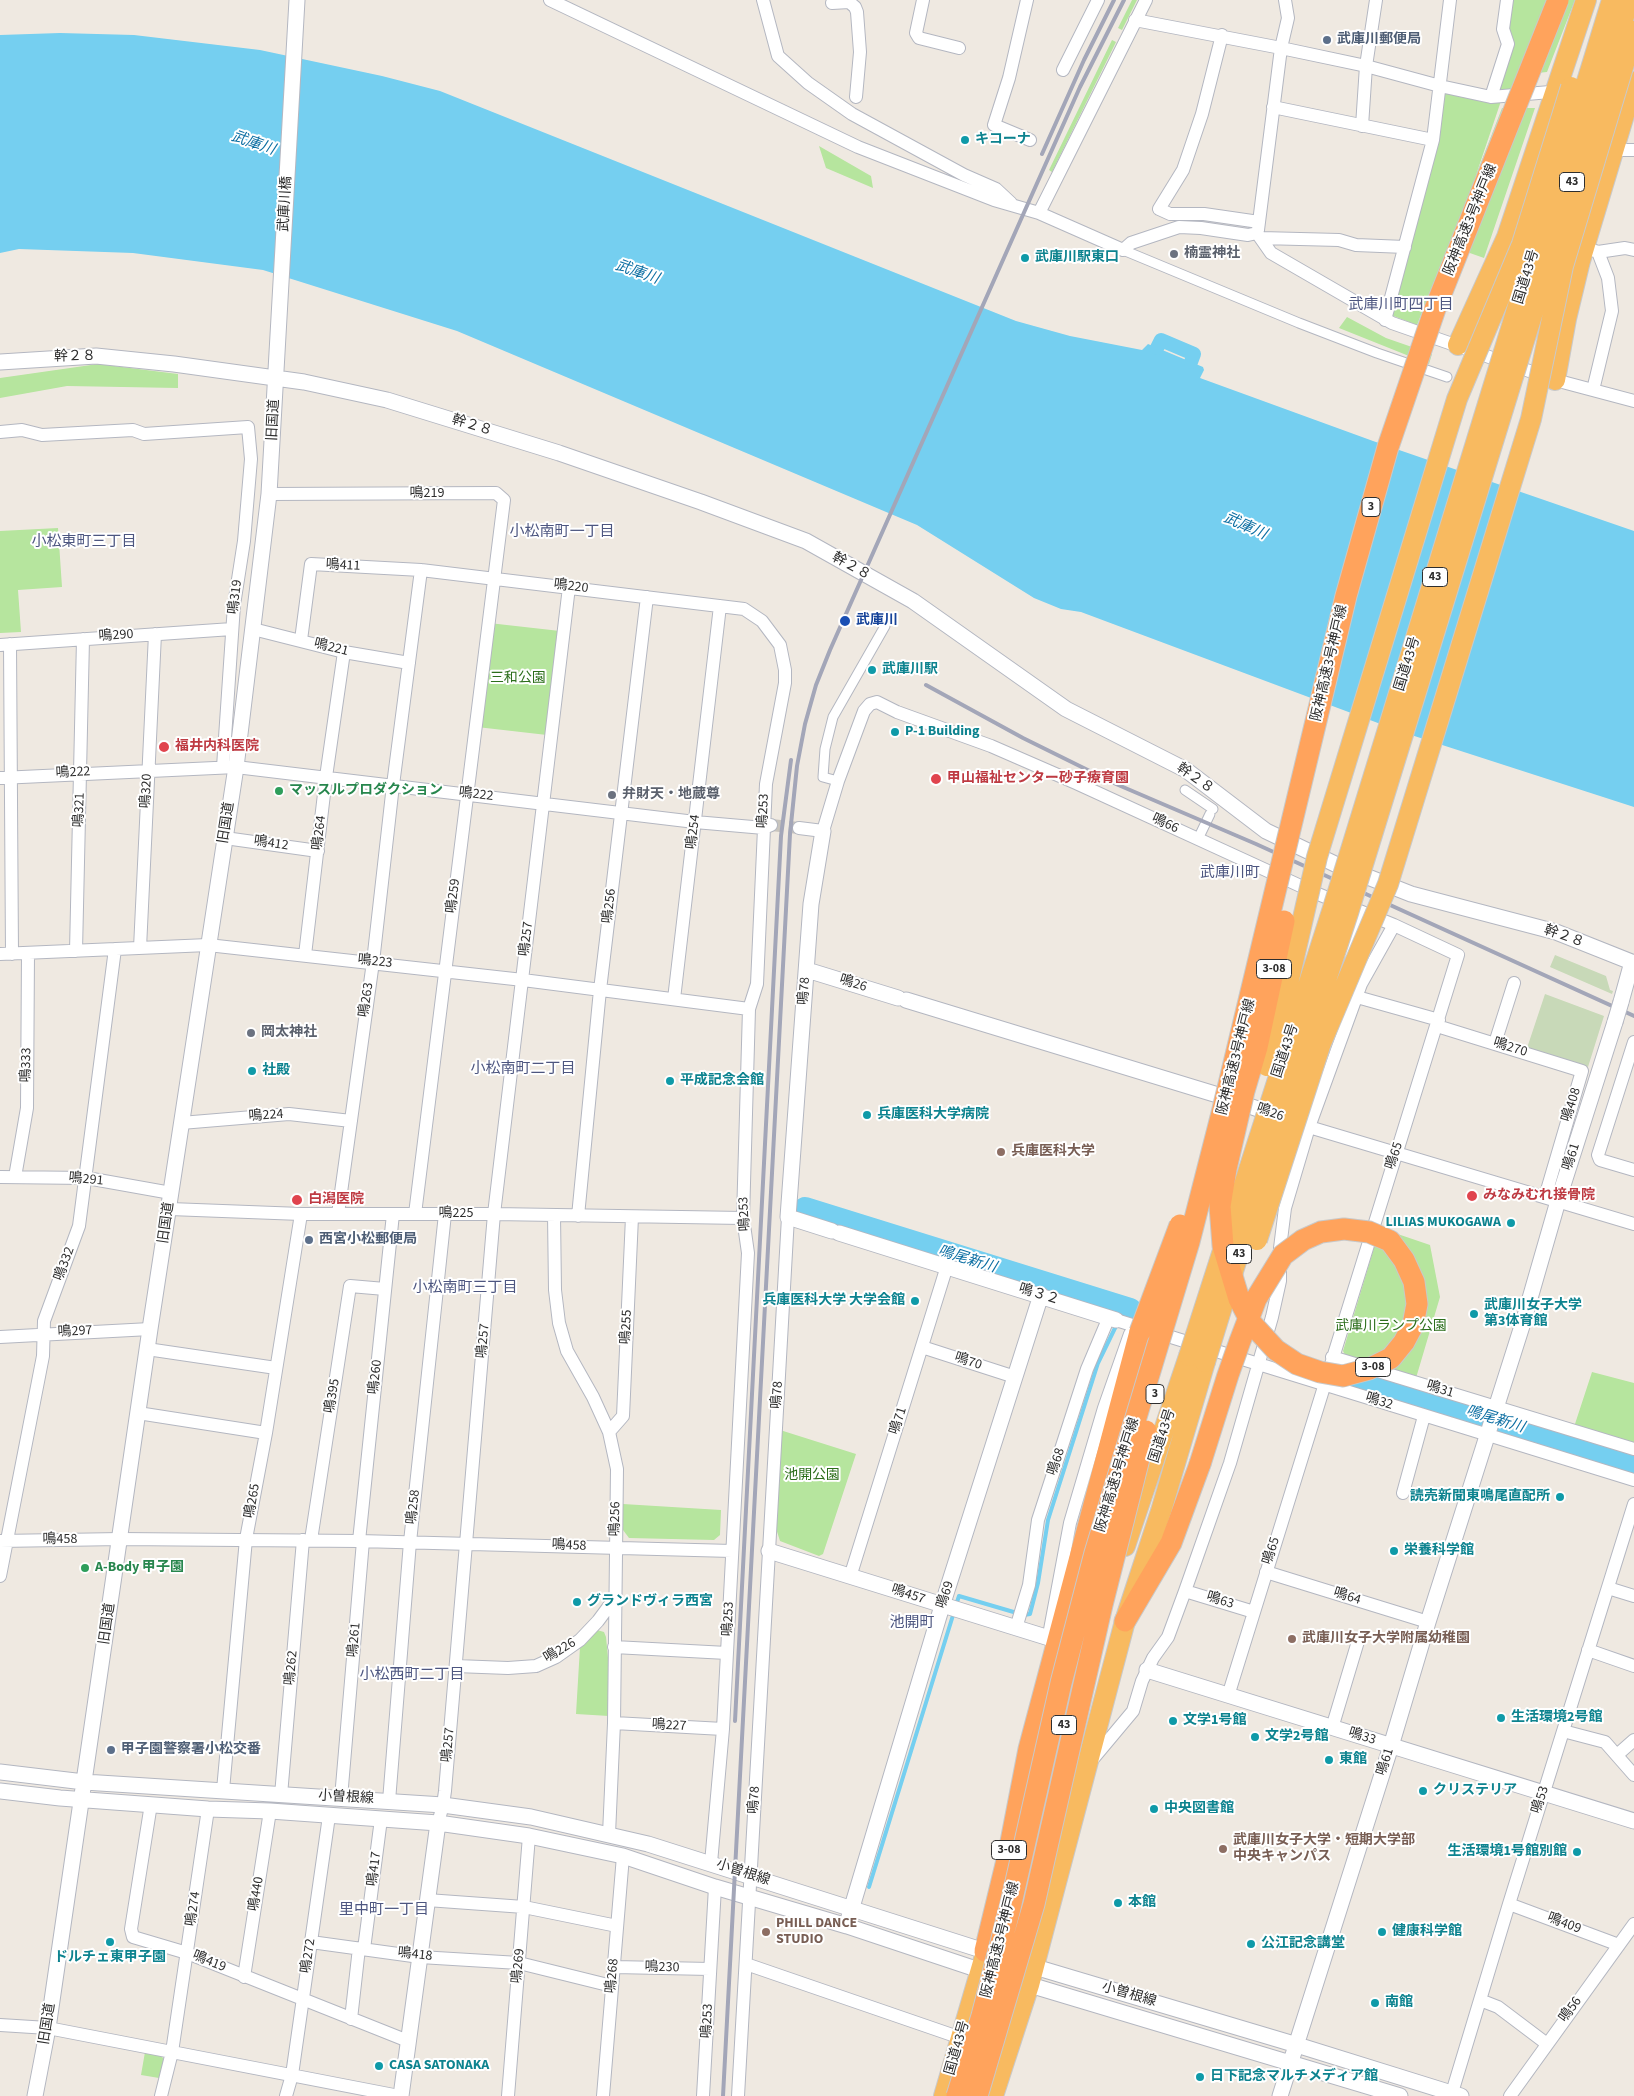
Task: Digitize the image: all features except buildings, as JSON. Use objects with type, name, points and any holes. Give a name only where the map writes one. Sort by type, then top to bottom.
[{"type":"highway","name":"阪神高速3号神戸線","points":[[977,2096],[1034,1904],[1102,1604],[1242,1050],[1328,690],[1348,598],[1394,439],[1439,307],[1559,0]]},
{"type":"highway","name":"阪神高速3号神戸線","points":[[957,2096],[982,2016],[1010,1908],[1061,1682],[1095,1554],[1189,1242],[1346,596],[1388,447],[1435,309],[1559,0]]},
{"type":"highway","points":[[1458,346],[1507,237],[1586,0]]},
{"type":"highway","points":[[1123,1553],[1178,1352],[1274,1045],[1306,899],[1328,821],[1436,464],[1457,399],[1522,244],[1598,0]]},
{"type":"highway","name":"国道43号","points":[[1204,1361],[1333,908],[1612,0]]},
{"type":"highway","name":"国道43号","points":[[944,2096],[982,1961],[1123,1553],[1204,1361],[1348,913],[1629,0]]},
{"type":"highway","points":[[1204,1361],[1321,1043],[1388,884],[1531,419],[1563,266],[1634,31]]},
{"type":"highway","points":[[1555,380],[1559,353],[1624,149],[1634,84]]},
{"type":"highway","name":"3-08","points":[[1125,1621],[1171,1543],[1200,1464],[1228,1375],[1240,1341],[1247,1324],[1250,1316],[1253,1308],[1256,1299],[1283,1255],[1303,1240],[1321,1232],[1344,1229],[1369,1232],[1390,1241],[1404,1260],[1414,1282],[1418,1304],[1413,1325],[1404,1342],[1390,1358],[1369,1369],[1343,1376],[1320,1372],[1297,1364],[1276,1350],[1252,1324],[1248,1315],[1244,1307],[1240,1298],[1223,1246],[1220,1206],[1226,1169],[1244,1091],[1257,1047],[1288,906],[1328,690]]},
{"type":"highway","name":"3-08","points":[[982,1961],[1009,1852],[1029,1749],[1140,1332],[1222,1103]]},
{"type":"highway","name":"43","points":[[993,2096],[1031,1976],[1125,1621],[1161,1512],[1191,1439],[1204,1361]]},
{"type":"street","name":"武庫川橋","points":[[278,348],[297,0]]},
{"type":"street","points":[[550,0],[858,147],[989,198],[1039,213],[1299,323],[1447,377]]},
{"type":"street","points":[[762,0],[778,56],[808,84],[852,114],[996,189],[1012,204]]},
{"type":"street","points":[[922,0],[916,34],[919,38],[959,48]]},
{"type":"street","points":[[1027,0],[1009,78],[994,125],[1030,140]]},
{"type":"street","points":[[1064,70],[1098,0]]},
{"type":"street","points":[[1039,213],[1146,0]]},
{"type":"street","points":[[1284,0],[1288,18],[1281,48],[1259,231],[1271,253],[1385,320],[1555,380],[1634,401]]},
{"type":"street","points":[[1362,126],[1366,66],[1376,0]]},
{"type":"street","points":[[1385,320],[1433,140],[1450,0]]},
{"type":"street","points":[[1491,97],[1508,44],[1503,29],[1507,0]]},
{"type":"street","points":[[832,3],[849,2],[855,7],[857,12],[860,52],[856,97]]},
{"type":"street","points":[[1135,20],[1366,66],[1440,86],[1491,97],[1634,84]]},
{"type":"street","points":[[1222,36],[1202,114],[1183,170],[1159,209],[1170,214],[1204,214],[1259,231],[1339,240],[1356,244],[1405,247]]},
{"type":"street","points":[[1273,107],[1433,140]]},
{"type":"street","points":[[1123,250],[1131,243],[1178,227],[1248,235],[1259,231]]},
{"type":"street","points":[[1593,390],[1612,310],[1608,278],[1591,250],[1625,248],[1634,250]]},
{"type":"street","name":"旧国道","points":[[36,2096],[48,2028],[150,1329],[170,1209],[181,1123],[225,838],[229,767],[253,629],[269,494],[278,348]]},
{"type":"street","name":"幹２８","points":[[0,362],[96,356],[174,364],[304,382],[386,400],[559,453],[701,502],[806,541],[913,601],[1066,709],[1186,770],[1266,831],[1334,864],[1411,894],[1556,932],[1633,963]]},
{"type":"street","name":"鳴319","points":[[0,432],[22,430],[42,435],[133,430],[144,434],[248,427],[251,459],[244,541],[232,629],[229,767]]},
{"type":"street","name":"鳴219","points":[[269,494],[496,494],[504,500],[493,578]]},
{"type":"street","name":"鳴411","points":[[301,640],[311,564],[422,570]]},
{"type":"street","name":"鳴220","points":[[422,570],[720,606]]},
{"type":"street","name":"鳴263","points":[[338,1214],[373,962],[393,785],[422,570]]},
{"type":"street","name":"鳴259","points":[[415,1214],[493,578]]},
{"type":"street","name":"鳴257","points":[[400,2096],[438,1823],[443,1805],[494,1214],[569,587]]},
{"type":"street","name":"鳴256","points":[[578,1216],[600,990],[647,596]]},
{"type":"street","name":"鳴254","points":[[674,999],[720,606]]},
{"type":"street","name":"鳴253","points":[[711,1863],[723,1729],[748,1253],[743,1218],[749,1009],[757,984],[767,827],[766,784],[785,683],[783,655],[775,636],[754,615],[744,609],[720,606]]},
{"type":"street","points":[[834,780],[823,777],[825,749],[833,717],[884,622]]},
{"type":"street","name":"鳴290","points":[[5,644],[232,629]]},
{"type":"street","name":"鳴221","points":[[253,629],[344,652],[409,663]]},
{"type":"street","name":"鳴320","points":[[140,948],[154,634]]},
{"type":"street","name":"鳴321","points":[[76,950],[83,638]]},
{"type":"street","points":[[5,644],[6,954]]},
{"type":"street","name":"鳴264","points":[[306,955],[326,777],[344,652]]},
{"type":"street","name":"鳴66","points":[[870,704],[877,702],[897,712],[991,746],[1318,894],[1394,925],[1458,955]]},
{"type":"street","name":"鳴78","points":[[738,2096],[788,1217],[811,904],[823,831],[838,781],[864,711],[870,704]]},
{"type":"street","name":"鳴222","points":[[6,777],[229,767],[695,822],[767,827]]},
{"type":"street","points":[[1185,790],[1211,811],[1198,839]]},
{"type":"street","points":[[799,828],[823,831]]},
{"type":"street","name":"鳴412","points":[[225,838],[318,851]]},
{"type":"street","points":[[1222,1103],[1305,942],[1318,894]]},
{"type":"street","points":[[1341,1043],[1338,982],[1362,912]]},
{"type":"street","points":[[1087,1765],[1133,1711],[1142,1681],[1168,1637],[1186,1591],[1230,1463],[1266,1338],[1280,1281],[1280,1248],[1284,1208],[1309,1126],[1341,1043],[1361,984],[1394,925]]},
{"type":"street","name":"鳴223","points":[[6,954],[208,945],[445,970],[749,1009]]},
{"type":"street","name":"鳴332","points":[[0,1576],[3,1541],[43,1356],[44,1321],[79,1226],[87,1178],[115,949]]},
{"type":"street","name":"鳴333","points":[[15,1177],[27,1108],[28,953]]},
{"type":"street","name":"鳴65","points":[[1228,1696],[1458,955]]},
{"type":"street","name":"鳴61","points":[[1280,2096],[1522,1326],[1551,1199],[1615,1022],[1633,963]]},
{"type":"street","name":"鳴26","points":[[807,970],[1222,1103],[1309,1126],[1634,1224]]},
{"type":"street","points":[[1495,1043],[1514,983]]},
{"type":"street","name":"鳴270","points":[[1357,997],[1582,1071]]},
{"type":"street","points":[[1634,1042],[1598,1155],[1600,1160],[1634,1170]]},
{"type":"street","name":"鳴408","points":[[1551,1199],[1582,1071]]},
{"type":"street","name":"鳴224","points":[[181,1123],[289,1114],[351,1121]]},
{"type":"street","name":"鳴291","points":[[0,1177],[87,1178],[171,1193]]},
{"type":"street","name":"鳴225","points":[[170,1209],[300,1214],[494,1214],[743,1218]]},
{"type":"street","name":"鳴265","points":[[223,1790],[246,1539],[266,1433],[300,1214]]},
{"type":"street","name":"鳴260","points":[[361,1541],[392,1214]]},
{"type":"street","name":"鳴258","points":[[389,1801],[410,1542],[445,1214]]},
{"type":"street","name":"鳴256","points":[[554,1215],[555,1290],[559,1323],[567,1352],[593,1397],[608,1432],[617,1469],[614,1723],[609,1834]]},
{"type":"street","name":"鳴255","points":[[608,1432],[623,1416],[632,1217]]},
{"type":"street","name":"鳴３２","points":[[788,1217],[1120,1321]]},
{"type":"street","name":"鳴71","points":[[850,1577],[948,1266]]},
{"type":"street","name":"鳴395","points":[[307,1540],[350,1286],[385,1289]]},
{"type":"street","name":"鳴69","points":[[847,1926],[951,1608],[1015,1377],[1041,1295]]},
{"type":"street","points":[[982,1961],[1018,1763],[1041,1679],[1070,1523],[1104,1408],[1120,1321]]},
{"type":"street","name":"鳴32","points":[[1120,1321],[1260,1360],[1424,1416],[1488,1431],[1634,1480]]},
{"type":"street","name":"鳴68","points":[[1018,1620],[1029,1585],[1038,1520],[1087,1369],[1120,1321]]},
{"type":"street","name":"鳴297","points":[[0,1337],[150,1329]]},
{"type":"street","name":"鳴70","points":[[922,1347],[1015,1377]]},
{"type":"street","points":[[147,1350],[276,1368]]},
{"type":"street","name":"鳴31","points":[[1332,1358],[1634,1449]]},
{"type":"street","points":[[138,1413],[266,1433]]},
{"type":"street","points":[[1403,1493],[1424,1416]]},
{"type":"street","name":"鳴53","points":[[1455,2095],[1480,2000],[1509,1904],[1634,1504]]},
{"type":"street","name":"鳴458","points":[[3,1541],[246,1539],[732,1551]]},
{"type":"street","name":"鳴262","points":[[281,1795],[307,1540]]},
{"type":"street","name":"鳴261","points":[[341,1798],[361,1541]]},
{"type":"street","name":"鳴457","points":[[769,1551],[951,1608],[1018,1620],[1049,1638]]},
{"type":"street","name":"鳴64","points":[[1266,1572],[1428,1622]]},
{"type":"street","points":[[1608,1588],[1634,1596]]},
{"type":"street","name":"鳴63","points":[[1186,1591],[1254,1612]]},
{"type":"street","name":"鳴226","points":[[456,1666],[508,1668],[536,1666],[556,1656],[580,1640],[598,1621],[615,1598]]},
{"type":"street","points":[[1332,1728],[1359,1638]]},
{"type":"street","points":[[614,1647],[727,1653]]},
{"type":"street","points":[[1588,1650],[1634,1666]]},
{"type":"street","name":"鳴33","points":[[1147,1670],[1634,1821]]},
{"type":"street","name":"鳴227","points":[[614,1723],[723,1729]]},
{"type":"street","points":[[1563,1731],[1605,1742],[1634,1775]]},
{"type":"street","points":[[1617,1755],[1634,1740]]},
{"type":"street","name":"小曽根線","points":[[0,1772],[84,1782],[443,1805],[531,1817],[609,1834],[751,1875],[852,1908],[982,1961]]},
{"type":"street","name":"小曽根線","points":[[0,1791],[81,1800],[438,1823],[530,1836],[623,1856],[715,1887],[847,1926],[982,1961],[1031,1976],[1291,2063],[1400,2096]]},
{"type":"street","name":"鳴419","points":[[151,1804],[131,1929],[133,1937],[187,1953],[302,2000],[408,2040]]},
{"type":"street","name":"鳴274","points":[[161,2096],[172,2052],[208,1809]]},
{"type":"street","name":"鳴440","points":[[244,1976],[270,1811]]},
{"type":"street","name":"鳴272","points":[[286,2096],[292,2075],[329,1816]]},
{"type":"street","name":"鳴417","points":[[351,2019],[381,1819]]},
{"type":"street","name":"鳴269","points":[[508,2096],[530,1836]]},
{"type":"street","name":"鳴268","points":[[603,2096],[623,1856]]},
{"type":"street","name":"鳴253","points":[[704,2096],[715,1887]]},
{"type":"street","points":[[427,1900],[524,1907],[617,1926]]},
{"type":"street","name":"鳴409","points":[[1509,1904],[1618,1945]]},
{"type":"street","name":"鳴56","points":[[1510,2096],[1634,1924]]},
{"type":"street","name":"鳴418","points":[[311,1942],[420,1957],[519,1963],[612,1986]]},
{"type":"street","points":[[746,1964],[961,2038]]},
{"type":"street","name":"鳴230","points":[[614,1967],[710,1970]]},
{"type":"street","name":"小曽根線","points":[[1031,1976],[1297,2045],[1455,2095]]},
{"type":"street","points":[[1480,2000],[1498,2006],[1547,2044]]},
{"type":"street","points":[[0,2025],[48,2028],[400,2096]]},
{"type":"green space","points":[[1132,0],[1137,0],[1122,30],[1118,28]]},
{"type":"green space","points":[[1512,0],[1575,0],[1547,72],[1518,75],[1511,92],[1499,91]]},
{"type":"green space","points":[[1112,40],[1116,42],[1052,172],[1049,170]]},
{"type":"green space","points":[[1442,93],[1501,101],[1475,178],[1502,108],[1535,108],[1484,258],[1450,246],[1451,239],[1417,325],[1391,315]]},
{"type":"green space","points":[[819,146],[871,176],[873,188],[826,168]]},
{"type":"green space","points":[[1347,317],[1386,338],[1432,354],[1429,364],[1339,328]]},
{"type":"green space","points":[[98,364],[178,374],[178,388],[67,386],[0,398],[0,378]]},
{"type":"green space","points":[[58,528],[62,587],[18,590],[21,632],[0,633],[0,531]]},
{"type":"green space","name":"三和公園","points":[[489,623],[560,631],[547,735],[477,727]]},
{"type":"green space","points":[[1555,955],[1606,976],[1610,990],[1613,991],[1612,994],[1550,967]]},
{"type":"green space","points":[[1545,994],[1604,1016],[1588,1067],[1527,1048]]},
{"type":"green space","name":"武庫川ランプ公園","points":[[1380,1228],[1430,1245],[1440,1297],[1416,1378],[1345,1355],[1343,1351]]},
{"type":"green space","points":[[1592,1372],[1634,1383],[1634,1445],[1574,1427]]},
{"type":"green space","name":"池開公園","points":[[780,1430],[856,1454],[823,1554],[819,1556],[780,1541],[774,1522]]},
{"type":"green space","points":[[623,1504],[721,1510],[720,1535],[714,1540],[629,1538],[623,1530]]},
{"type":"green space","points":[[597,1630],[604,1632],[606,1637],[610,1678],[609,1716],[576,1714],[580,1647]]},
{"type":"green space","points":[[145,2052],[161,2055],[164,2060],[159,2078],[141,2075]]},
{"type":"water","points":[[60,33],[134,35],[260,50],[382,76],[440,91],[1016,321],[1070,336],[1142,350],[1148,344],[1203,367],[1204,370],[1200,378],[1373,441],[1634,531],[1634,807],[1402,732],[1081,612],[1061,609],[1034,598],[917,525],[457,331],[263,270],[133,253],[19,249],[0,253],[0,35]]},
{"type":"waterway","points":[[1157,348],[1161,340],[1194,354],[1191,362]]},
{"type":"waterway","name":"鳴尾新川","points":[[805,1209],[1130,1310]]},
{"type":"waterway","points":[[1120,1318],[1124,1309]]},
{"type":"waterway","points":[[1024,1615],[1030,1614],[1038,1583],[1048,1520],[1098,1363],[1117,1324]]},
{"type":"waterway","name":"鳴尾新川","points":[[1355,1376],[1634,1463]]},
{"type":"waterway","points":[[956,1605],[959,1596],[1017,1613]]},
{"type":"waterway","points":[[869,1887],[954,1612]]},
{"type":"tunnel","points":[[771,825],[799,828]]},
{"type":"railway","points":[[1042,154],[1084,60],[1114,0]]},
{"type":"railway","points":[[723,2096],[790,834],[797,766],[805,724],[816,685],[830,650],[1080,87],[1124,0]]},
{"type":"railway","points":[[926,685],[1023,738],[1116,784],[1256,844],[1634,1016]]},
{"type":"railway","points":[[735,1721],[781,836],[791,760]]},
{"type":"place","name":"武庫川郵便局","points":[[1327,40]]},
{"type":"place","name":"キコーナ","points":[[965,140]]},
{"type":"place","name":"楠霊神社","points":[[1174,254]]},
{"type":"place","name":"武庫川駅東口","points":[[1025,258]]},
{"type":"place","name":"武庫川","points":[[845,621]]},
{"type":"place","name":"武庫川駅","points":[[872,670]]},
{"type":"place","name":"P-1 Building","points":[[895,732]]},
{"type":"place","name":"福井内科医院","points":[[164,747]]},
{"type":"place","name":"甲山福祉センター砂子療育園","points":[[936,779]]},
{"type":"place","name":"マッスルプロダクション","points":[[279,791]]},
{"type":"place","name":"弁財天・地蔵尊","points":[[612,795]]},
{"type":"place","name":"岡太神社","points":[[251,1033]]},
{"type":"place","name":"社殿","points":[[252,1071]]},
{"type":"place","name":"平成記念会館","points":[[670,1081]]},
{"type":"place","name":"兵庫医科大学病院","points":[[867,1115]]},
{"type":"place","name":"兵庫医科大学","points":[[1001,1152]]},
{"type":"place","name":"みなみむれ接骨院","points":[[1472,1196]]},
{"type":"place","name":"白潟医院","points":[[297,1200]]},
{"type":"place","name":"LILIAS MUKOGAWA","points":[[1511,1223]]},
{"type":"place","name":"西宮小松郵便局","points":[[309,1240]]},
{"type":"place","name":"兵庫医科大学 大学会館","points":[[915,1301]]},
{"type":"place","name":"武庫川女子大学 第3体育館","points":[[1474,1314]]},
{"type":"place","name":"読売新聞東鳴尾直配所","points":[[1560,1497]]},
{"type":"place","name":"栄養科学館","points":[[1394,1551]]},
{"type":"place","name":"A-Body 甲子園","points":[[85,1568]]},
{"type":"place","name":"グランドヴィラ西宮","points":[[577,1602]]},
{"type":"place","name":"武庫川女子大学附属幼稚園","points":[[1292,1639]]},
{"type":"place","name":"生活環境2号館","points":[[1501,1718]]},
{"type":"place","name":"文学1号館","points":[[1173,1721]]},
{"type":"place","name":"文学2号館","points":[[1255,1737]]},
{"type":"place","name":"甲子園警察署小松交番","points":[[111,1750]]},
{"type":"place","name":"東館","points":[[1329,1760]]},
{"type":"place","name":"クリステリア","points":[[1423,1791]]},
{"type":"place","name":"中央図書館","points":[[1154,1809]]},
{"type":"place","name":"武庫川女子大学・短期大学部 中央キャンパス","points":[[1223,1849]]},
{"type":"place","name":"生活環境1号館別館","points":[[1577,1852]]},
{"type":"place","name":"本館","points":[[1118,1903]]},
{"type":"place","name":"PHILL DANCE STUDIO","points":[[766,1932]]},
{"type":"place","name":"健康科学館","points":[[1382,1932]]},
{"type":"place","name":"ドルチェ東甲子園","points":[[110,1942]]},
{"type":"place","name":"公江記念講堂","points":[[1251,1944]]},
{"type":"place","name":"南館","points":[[1375,2003]]},
{"type":"place","name":"CASA SATONAKA","points":[[379,2066]]},
{"type":"place","name":"日下記念マルチメディア館","points":[[1200,2077]]},
{"type":"district","name":"武庫川町四丁目","points":[[1401,306]]},
{"type":"district","name":"小松南町一丁目","points":[[562,533]]},
{"type":"district","name":"小松東町三丁目","points":[[84,543]]},
{"type":"district","name":"武庫川町","points":[[1230,874]]},
{"type":"district","name":"小松南町二丁目","points":[[523,1070]]},
{"type":"district","name":"小松南町三丁目","points":[[465,1289]]},
{"type":"district","name":"池開町","points":[[912,1624]]},
{"type":"district","name":"小松西町二丁目","points":[[412,1676]]},
{"type":"district","name":"里中町一丁目","points":[[384,1911]]}]
